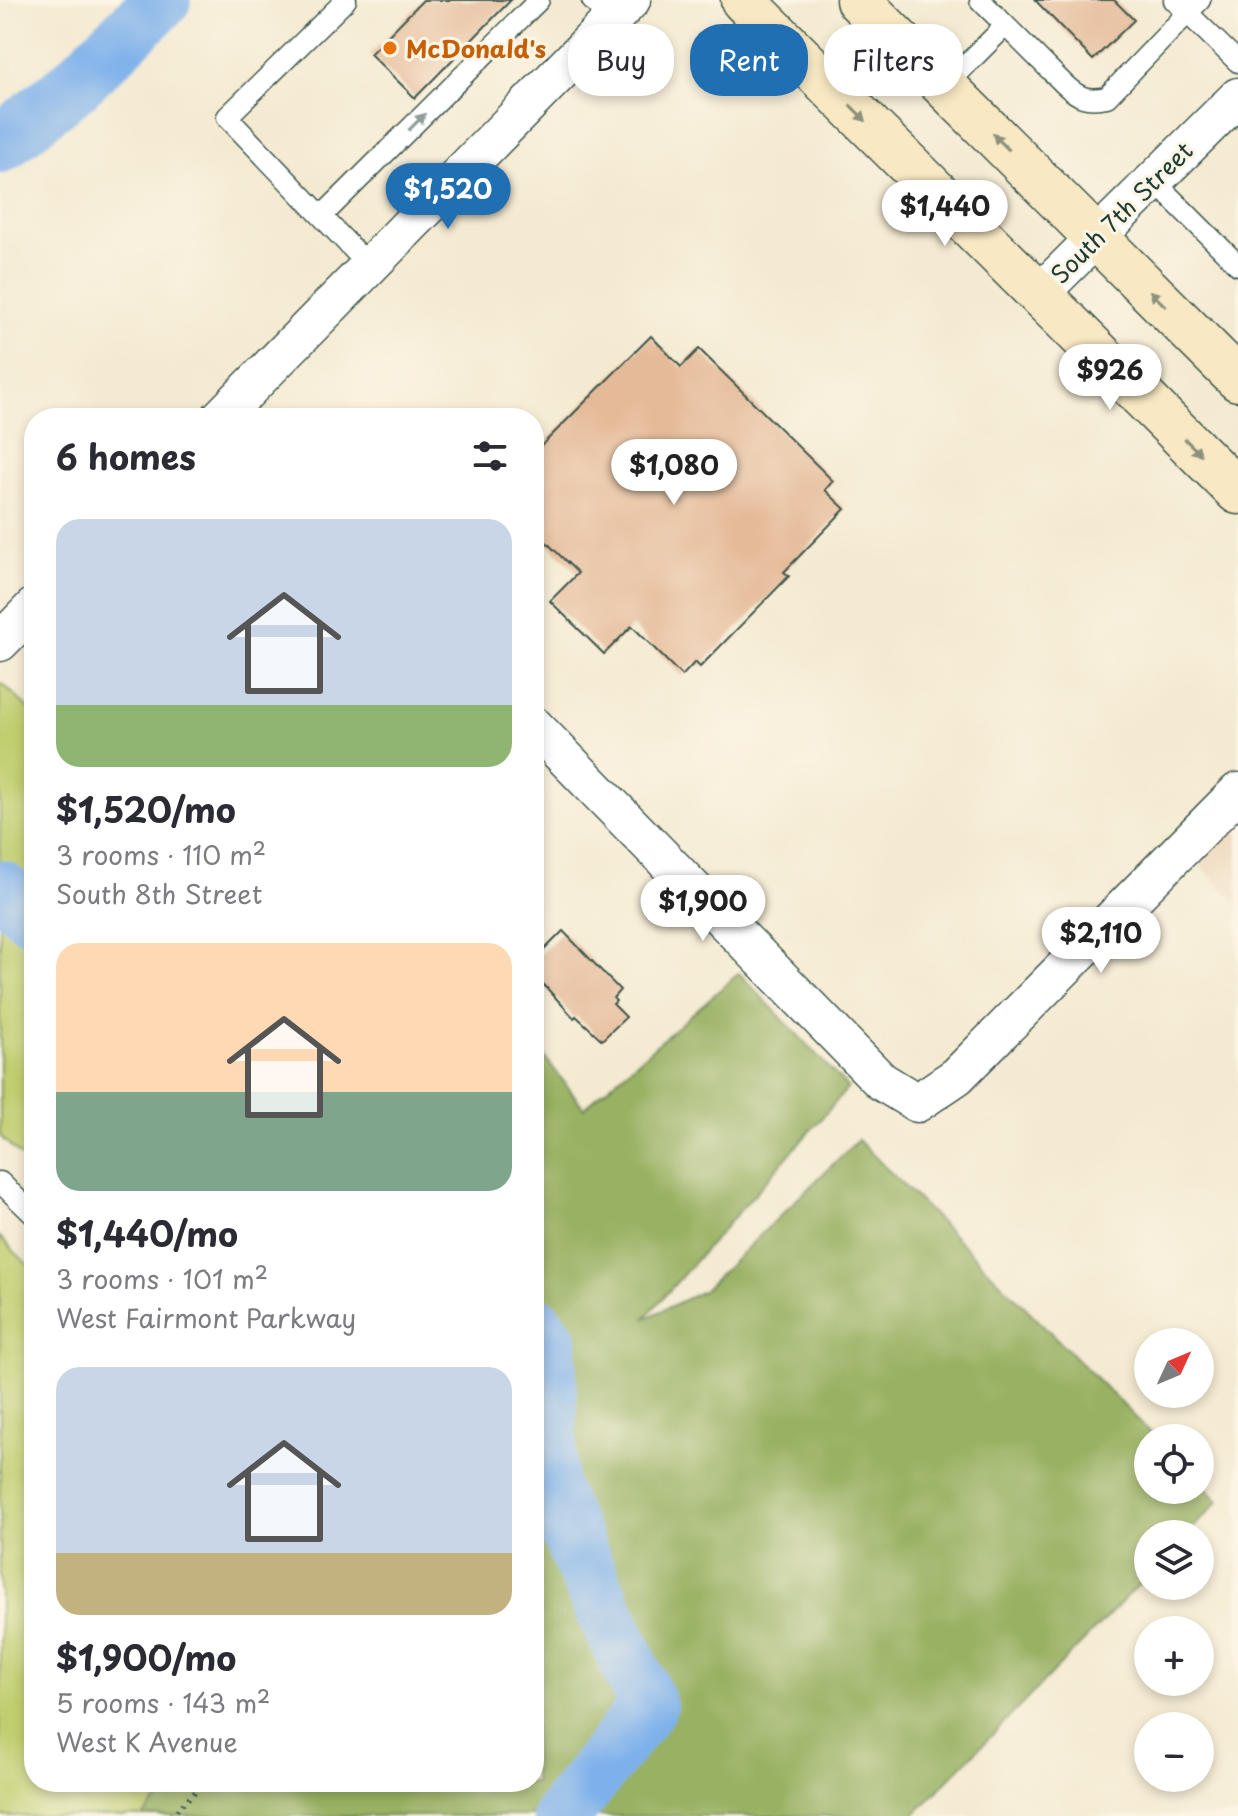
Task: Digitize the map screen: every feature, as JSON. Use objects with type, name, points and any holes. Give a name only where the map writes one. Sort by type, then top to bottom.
[{"type":"main road","points":[[743,0],[1238,492]]},
{"type":"main road","points":[[858,0],[882,24]]},
{"type":"main road","points":[[955,96],[1238,379]]},
{"type":"street","points":[[230,408],[369,266],[611,7]]},
{"type":"street","name":"South 7th Street","points":[[1039,294],[1238,97]]},
{"type":"street","points":[[0,642],[24,617]]},
{"type":"street","points":[[544,736],[881,1081],[917,1103],[957,1076],[1238,792]]},
{"type":"lane","points":[[346,0],[227,117],[369,266]]},
{"type":"lane","points":[[322,216],[539,0]]},
{"type":"lane","points":[[980,0],[1076,95],[1089,101],[1107,97],[1187,4],[1238,62]]},
{"type":"lane","points":[[963,68],[1005,26]]},
{"type":"lane","points":[[1153,180],[1238,265]]},
{"type":"lane","points":[[0,1182],[24,1205]]},
{"type":"path","points":[[171,1816],[195,1792]]},
{"type":"shaded area","points":[[1238,809],[1238,904],[1191,856]]},
{"type":"green space","points":[[3,684],[24,704],[24,1159],[0,1136],[0,687]]},
{"type":"green space","points":[[739,973],[848,1088],[644,1319],[703,1291],[858,1140],[1142,1424],[1134,1424],[1134,1504],[1214,1504],[1214,1496],[1219,1501],[1201,1520],[1134,1520],[1134,1589],[913,1816],[142,1816],[167,1792],[544,1792],[544,1056],[584,1108]]},
{"type":"green space","points":[[0,1237],[24,1261],[24,1792],[251,1792],[227,1816],[0,1816]]},
{"type":"building","points":[[423,0],[511,0],[415,98],[370,54]]},
{"type":"building","points":[[1035,0],[1114,0],[1134,20],[1093,60]]},
{"type":"building","points":[[651,336],[681,367],[699,349],[833,481],[825,490],[845,509],[784,572],[789,576],[700,667],[695,662],[682,676],[632,626],[604,654],[550,601],[578,573],[544,540],[544,443]]},
{"type":"building","points":[[563,931],[620,990],[613,998],[616,1001],[613,1004],[626,1017],[602,1040],[576,1016],[574,1018],[544,985],[544,950]]},
{"type":"waterway","points":[[0,144],[73,86],[162,0]]},
{"type":"waterway","points":[[0,889],[24,908]]},
{"type":"waterway","points":[[544,1336],[548,1341],[548,1486],[648,1706],[562,1816]]},
{"type":"place","name":"McDonald's","points":[[390,48]]}]
